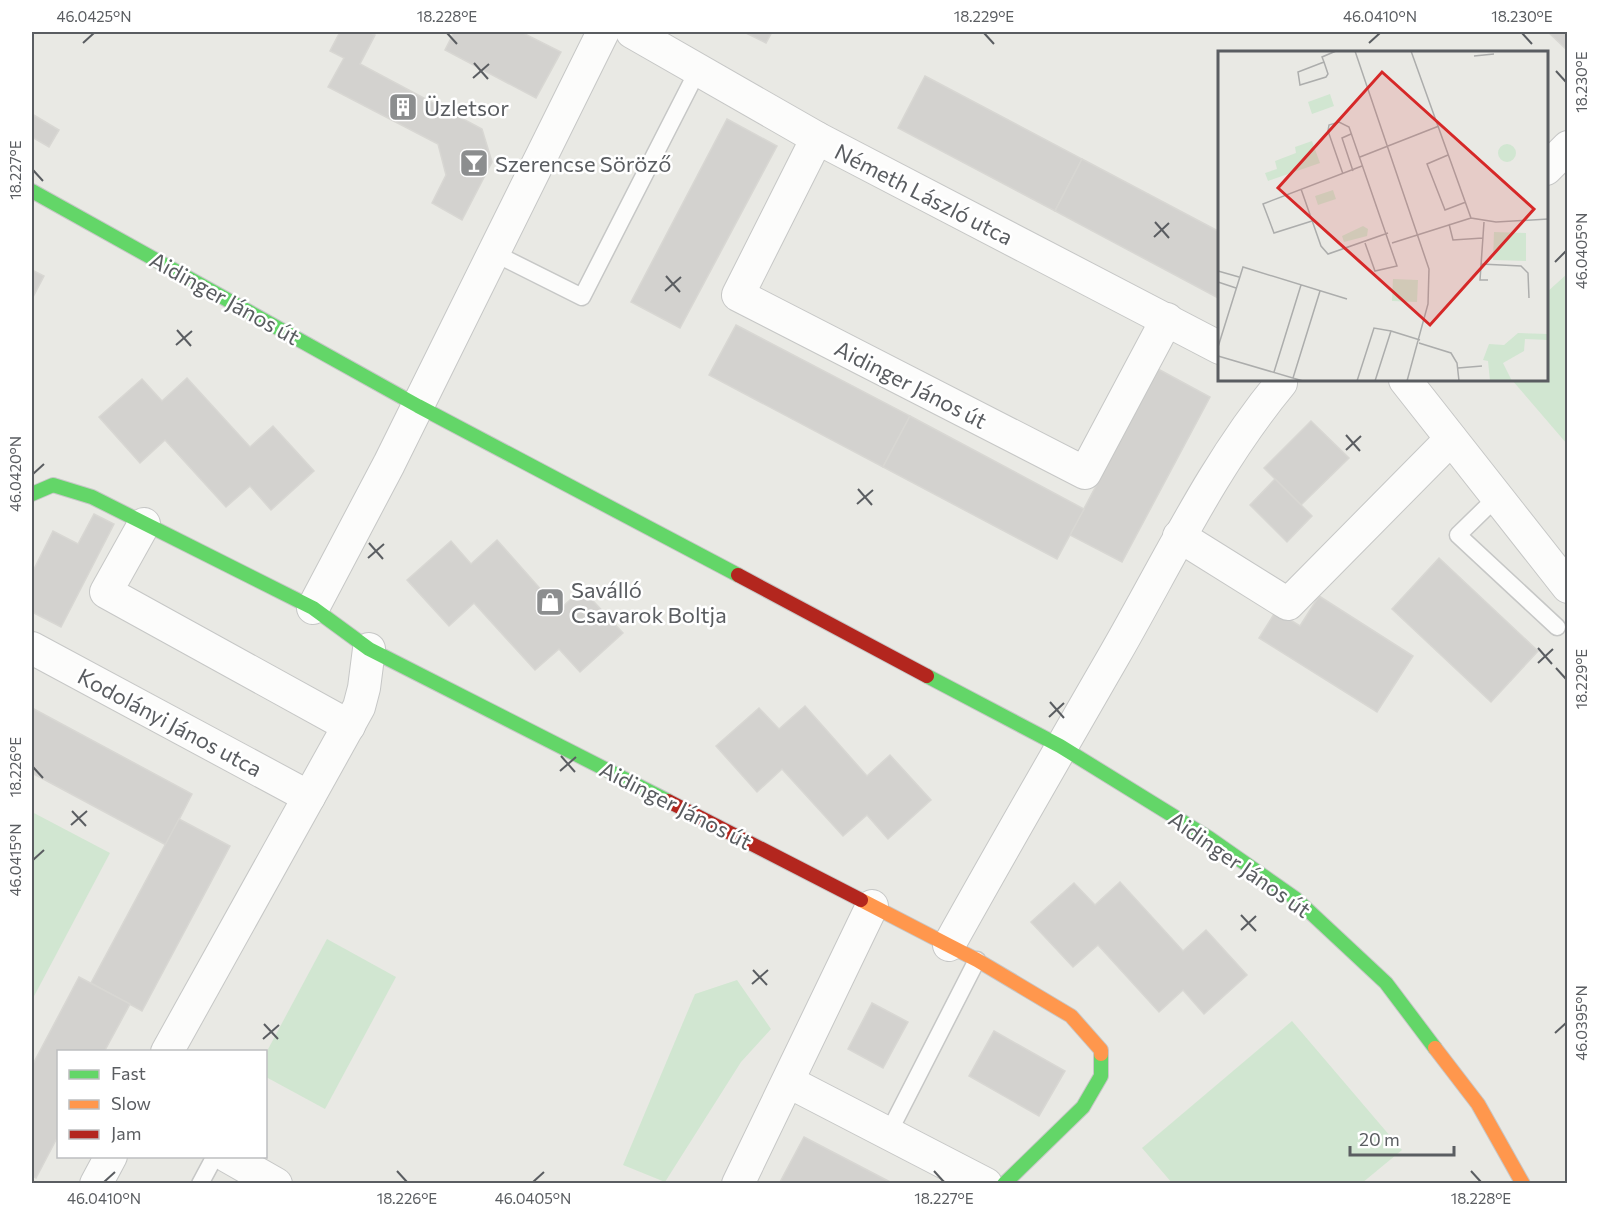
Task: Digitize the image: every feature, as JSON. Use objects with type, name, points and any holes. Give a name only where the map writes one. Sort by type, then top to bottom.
[{"type":"street","points":[[313,608],[418,406],[603,32]]},
{"type":"street","name":"Németh László utca","points":[[632,32],[817,138],[1218,347]]},
{"type":"street","name":"Aidinger János út","points":[[817,138],[738,296],[1085,474],[1167,319]]},
{"type":"street","points":[[1548,167],[1568,147]]},
{"type":"street","name":"Aidinger János út","points":[[32,191],[418,406],[1060,746],[1209,838],[1296,899],[1386,983],[1478,1104],[1523,1184]]},
{"type":"street","points":[[949,945],[1060,746],[1116,653],[1179,536],[1251,419],[1281,381]]},
{"type":"street","points":[[1406,381],[1568,588]]},
{"type":"street","points":[[1179,536],[1288,604],[1451,439]]},
{"type":"street","name":"Aidinger János út","points":[[32,493],[53,485],[92,497],[313,608],[369,650],[452,689],[949,945],[1071,1016],[1101,1050],[1101,1076],[1083,1107],[1004,1184]]},
{"type":"street","points":[[144,524],[106,592],[349,726]]},
{"type":"street","name":"Kodolányi János utca","points":[[32,648],[309,797]]},
{"type":"street","points":[[168,1050],[349,726],[364,688],[369,650]]},
{"type":"street","points":[[738,1184],[872,906]]},
{"type":"street","points":[[789,1082],[986,1184]]},
{"type":"street","points":[[96,1184],[110,1158]]},
{"type":"street","points":[[230,1158],[276,1184]]},
{"type":"lane","points":[[494,253],[582,297],[698,70]]},
{"type":"lane","points":[[1497,497],[1458,535],[1557,627]]},
{"type":"lane","points":[[889,1132],[977,960]]},
{"type":"lane","points":[[200,1184],[214,1158]]},
{"type":"green space","points":[[1567,274],[1567,444],[1513,381],[1548,381],[1548,291]]},
{"type":"green space","points":[[32,812],[110,853],[32,1000]]},
{"type":"green space","points":[[327,939],[396,977],[325,1109],[267,1078],[267,1051]]},
{"type":"green space","points":[[737,980],[771,1029],[741,1062],[665,1182],[623,1165],[695,994]]},
{"type":"green space","points":[[1292,1021],[1402,1150],[1362,1183],[1172,1183],[1142,1148]]},
{"type":"building","name":"Üzletsor","points":[[340,32],[368,32],[375,35],[360,64],[482,129],[492,162],[462,220],[432,203],[446,175],[438,144],[328,87],[344,58],[330,51]]},
{"type":"building","points":[[454,32],[521,32],[561,52],[536,98],[445,50]]},
{"type":"building","points":[[744,32],[772,32],[766,43]]},
{"type":"building","points":[[1548,32],[1568,32],[1568,51]]},
{"type":"building","points":[[925,76],[1082,159],[1055,211],[898,128]]},
{"type":"building","points":[[32,114],[59,130],[49,147],[32,137]]},
{"type":"building","points":[[727,119],[777,146],[680,328],[631,302]]},
{"type":"building","points":[[1082,159],[1218,231],[1218,298],[1055,211]]},
{"type":"building","points":[[32,270],[44,276],[32,299]]},
{"type":"building","points":[[736,325],[910,416],[883,467],[709,375]]},
{"type":"building","points":[[1158,369],[1210,397],[1122,562],[1070,535]]},
{"type":"building","points":[[187,378],[250,447],[273,426],[314,471],[271,510],[250,486],[226,507],[165,440],[140,463],[99,417],[142,379],[162,401]]},
{"type":"building","points":[[910,416],[1084,509],[1057,559],[883,467]]},
{"type":"building","points":[[1311,421],[1349,458],[1301,505],[1264,468]]},
{"type":"building","points":[[1275,479],[1312,516],[1287,542],[1250,505]]},
{"type":"building","points":[[94,514],[114,524],[61,627],[32,612],[32,573],[53,531],[78,544]]},
{"type":"building","points":[[497,540],[559,610],[582,589],[623,633],[580,672],[559,649],[535,670],[474,603],[449,626],[407,580],[451,541],[471,564]]},
{"type":"building","points":[[1439,558],[1538,651],[1491,702],[1392,609]]},
{"type":"building","points":[[1319,596],[1413,656],[1377,712],[1259,638],[1276,611],[1300,626]]},
{"type":"building","points":[[805,706],[867,776],[890,755],[931,800],[888,839],[867,815],[843,836],[782,769],[757,792],[716,746],[759,708],[779,729]]},
{"type":"building","points":[[32,708],[192,794],[166,845],[32,773]]},
{"type":"building","points":[[179,819],[230,846],[142,1011],[91,983]]},
{"type":"building","points":[[1120,882],[1183,951],[1206,930],[1247,975],[1204,1014],[1183,990],[1159,1012],[1098,945],[1073,967],[1031,922],[1074,883],[1095,905]]},
{"type":"building","points":[[79,977],[130,1004],[105,1050],[57,1050],[57,1138],[36,1178],[32,1176],[32,1066]]},
{"type":"building","points":[[872,1003],[908,1022],[883,1068],[848,1049]]},
{"type":"building","points":[[994,1031],[1065,1071],[1039,1116],[969,1076]]},
{"type":"building","points":[[804,1137],[894,1184],[779,1184]]},
{"type":"traffic: fast","points":[[32,191],[418,406],[738,575]]},
{"type":"traffic: fast","points":[[32,494],[53,485],[92,497],[313,608],[369,649],[668,801]]},
{"type":"traffic: fast","points":[[927,676],[1060,746],[1209,838],[1296,899],[1386,983],[1435,1048]]},
{"type":"traffic: fast","points":[[1004,1184],[1083,1107],[1101,1076],[1101,1054]]},
{"type":"traffic: slow","points":[[861,900],[977,960],[1071,1016],[1101,1050],[1101,1054]]},
{"type":"traffic: slow","points":[[1435,1048],[1478,1104],[1523,1184]]},
{"type":"traffic: jam","points":[[738,575],[927,676]]},
{"type":"traffic: jam","points":[[668,801],[861,900]]},
{"type":"place","name":"Üzletsor","points":[[403,107]]},
{"type":"place","name":"Szerencse Söröző","points":[[474,163]]},
{"type":"place","name":"Saválló Csavarok Boltja","points":[[550,602]]}]
